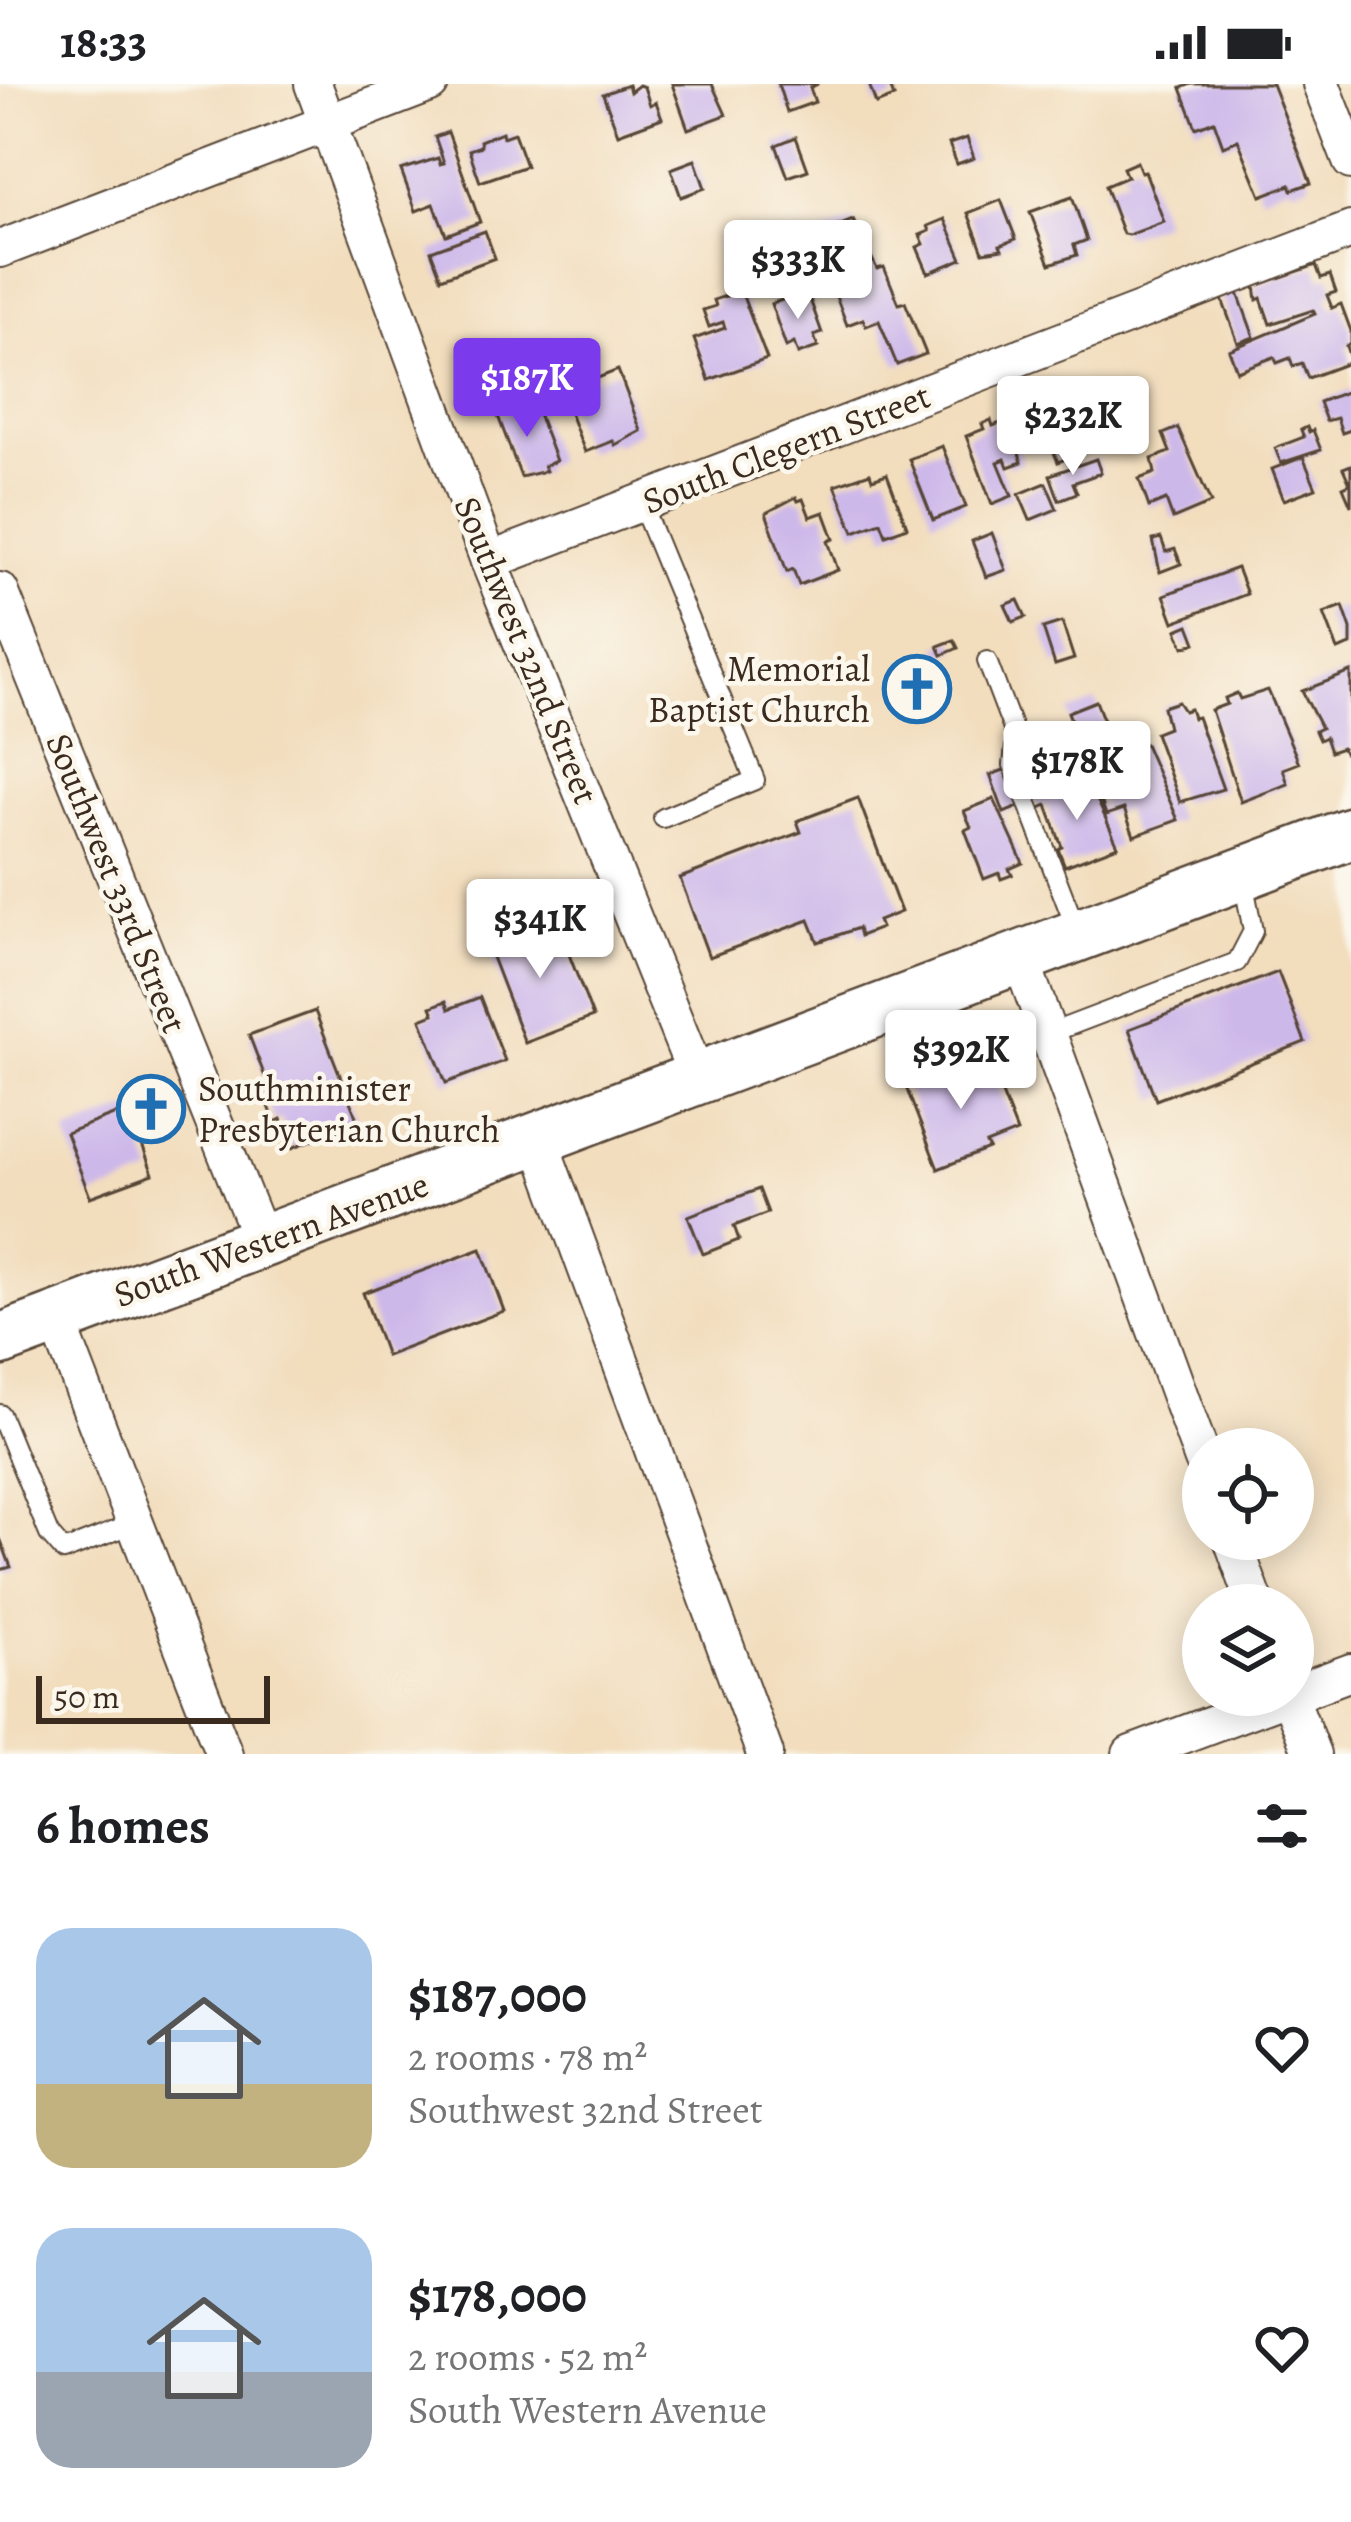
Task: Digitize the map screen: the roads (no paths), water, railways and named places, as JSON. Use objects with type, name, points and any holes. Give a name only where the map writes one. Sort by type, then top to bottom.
[{"type":"main road","name":"South Western Avenue","points":[[0,1340],[1351,833]]},
{"type":"street","name":"Southwest 32nd Street","points":[[313,84],[489,561],[698,1079]]},
{"type":"street","points":[[0,249],[430,84]]},
{"type":"street","points":[[1321,84],[1351,161]]},
{"type":"street","name":"South Clegern Street","points":[[489,561],[1351,230]]},
{"type":"street","name":"Southwest 33rd Street","points":[[0,591],[262,1242]]},
{"type":"street","points":[[1020,957],[1191,1428]]},
{"type":"street","points":[[539,1140],[765,1754]]},
{"type":"street","points":[[56,1318],[224,1754]]},
{"type":"street","points":[[1314,1686],[1351,1672]]},
{"type":"street","points":[[1130,1754],[1234,1716]]},
{"type":"street","points":[[1297,1716],[1312,1754]]},
{"type":"lane","points":[[641,503],[755,780],[663,818]]},
{"type":"lane","points":[[987,661],[1016,737],[1013,765],[1079,935]]},
{"type":"lane","points":[[1048,1034],[1237,962],[1253,931],[1241,874]]},
{"type":"lane","points":[[0,1414],[5,1439],[49,1534],[64,1551],[135,1522]]},
{"type":"place","name":"Memorial Baptist Church","points":[[917,689]]},
{"type":"place","name":"Southminister Presbyterian Church","points":[[151,1109]]}]
